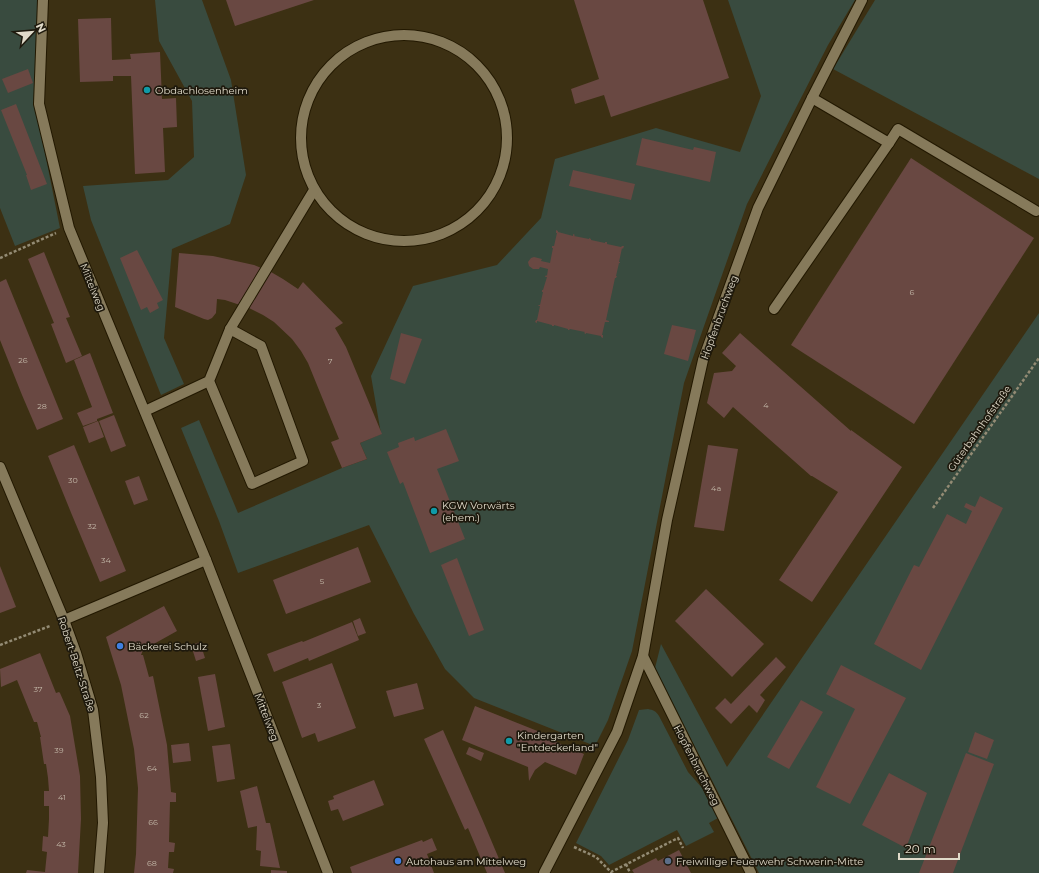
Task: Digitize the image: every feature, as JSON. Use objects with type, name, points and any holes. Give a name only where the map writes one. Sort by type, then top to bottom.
[{"type":"street","name":"Mittelweg","points":[[43,0],[39,104],[69,228],[206,560],[328,873]]},
{"type":"street","name":"Hopfenbruchweg","points":[[544,873],[617,732],[643,656],[667,520],[703,360],[758,208],[862,0]]},
{"type":"street","points":[[389,35],[423,36],[454,47],[481,68],[499,96],[508,129],[505,164],[491,196],[467,222],[436,238],[401,243],[366,236],[336,218],[314,190],[302,159],[300,125],[310,93],[330,65],[357,45],[389,35]]},
{"type":"street","points":[[812,98],[889,143]]},
{"type":"street","points":[[774,309],[898,130],[1036,211]]},
{"type":"street","points":[[145,411],[209,381],[230,329],[314,190]]},
{"type":"street","points":[[209,381],[252,484],[303,461],[262,346],[230,329]]},
{"type":"street","name":"Robert-Beltz-Straße","points":[[0,467],[64,620],[76,653],[93,710],[101,777],[103,823],[99,873]]},
{"type":"street","points":[[64,620],[206,560]]},
{"type":"street","name":"Hopfenbruchweg","points":[[643,656],[751,873]]},
{"type":"path","points":[[0,258],[69,228]]},
{"type":"path","name":"Güterbahnhofstraße","points":[[933,508],[1039,358]]},
{"type":"path","points":[[0,645],[64,620]]},
{"type":"path","points":[[570,845],[596,857],[611,872],[678,838],[683,848]]},
{"type":"path","points":[[626,864],[630,873]]},
{"type":"green space","points":[[0,0],[38,0],[34,98],[60,228],[15,246],[0,208]]},
{"type":"green space","points":[[155,0],[202,0],[231,80],[246,175],[230,224],[172,249],[164,338],[184,384],[161,395],[91,220],[83,186],[168,180],[194,157],[192,101],[159,41]]},
{"type":"green space","points":[[728,0],[855,0],[828,45],[747,204],[684,383],[632,651],[608,720],[595,746],[474,698],[445,669],[414,614],[369,525],[238,573],[219,521],[181,428],[199,420],[238,513],[342,468],[367,459],[360,443],[381,434],[371,376],[413,286],[497,265],[541,218],[555,159],[656,128],[740,152],[761,96]]},
{"type":"green space","points":[[875,0],[1039,0],[1039,179],[833,69]]},
{"type":"green space","points":[[1039,313],[1039,873],[759,873],[655,668],[661,644],[727,767]]},
{"type":"green space","points":[[648,709],[654,711],[659,716],[688,772],[703,789],[718,818],[709,823],[714,832],[686,846],[677,830],[609,865],[601,856],[576,843],[628,740],[639,710]]},
{"type":"building","points":[[226,0],[314,0],[235,26]]},
{"type":"building","points":[[574,0],[703,0],[729,78],[611,117],[604,95],[575,104],[571,89],[599,79]]},
{"type":"building","name":"Obdachlosenheim","points":[[111,18],[112,60],[131,59],[130,54],[160,52],[162,99],[176,98],[177,127],[163,128],[165,172],[135,174],[131,76],[113,76],[113,81],[80,82],[78,19]]},
{"type":"building","points":[[28,69],[33,83],[8,93],[2,79]]},
{"type":"building","points":[[16,104],[47,184],[31,190],[27,175],[1,110]]},
{"type":"building","points":[[642,138],[693,150],[694,147],[716,152],[710,182],[636,165]]},
{"type":"building","points":[[911,158],[1034,238],[914,424],[791,345]]},
{"type":"building","points":[[573,170],[635,184],[631,200],[569,186]]},
{"type":"building","points":[[556,230],[558,232],[573,236],[573,234],[575,235],[574,236],[589,238],[591,240],[605,243],[607,242],[607,244],[621,247],[624,246],[623,249],[622,248],[620,263],[617,276],[615,278],[606,320],[609,322],[605,322],[602,335],[603,338],[601,336],[586,334],[584,333],[585,332],[570,329],[568,330],[537,321],[537,323],[535,322],[537,320],[540,306],[538,306],[540,305],[543,292],[542,290],[547,277],[545,277],[546,275],[547,276],[548,269],[540,267],[539,269],[533,269],[529,266],[528,262],[534,257],[542,259],[541,261],[550,263],[553,248],[552,246],[554,246],[557,233]]},
{"type":"building","points":[[137,250],[163,300],[157,303],[159,308],[150,313],[147,307],[141,310],[120,258]]},
{"type":"building","points":[[44,252],[70,317],[66,318],[82,356],[66,363],[51,324],[54,323],[28,259]]},
{"type":"building","points":[[179,253],[213,256],[254,265],[271,272],[298,289],[303,282],[343,323],[335,328],[346,347],[382,434],[360,443],[367,459],[342,468],[331,442],[339,439],[308,363],[292,339],[274,322],[249,308],[225,300],[217,299],[216,313],[208,320],[175,307]]},
{"type":"building","points":[[6,279],[63,419],[37,430],[0,340],[0,282]]},
{"type":"building","points":[[672,325],[696,330],[688,361],[664,354]]},
{"type":"building","points":[[401,333],[422,339],[405,384],[390,379]]},
{"type":"building","points":[[740,333],[851,431],[902,467],[812,602],[779,580],[838,492],[811,476],[733,407],[724,418],[707,403],[714,373],[732,371],[736,366],[722,353]]},
{"type":"building","points":[[90,353],[113,413],[83,426],[77,413],[92,407],[74,360]]},
{"type":"building","points":[[114,415],[126,446],[111,452],[99,421]]},
{"type":"building","points":[[98,421],[104,437],[89,443],[83,427]]},
{"type":"building","name":"KGW Vorwärts (ehem.)","points":[[446,429],[459,461],[437,469],[465,539],[430,553],[403,482],[400,484],[387,452],[399,447],[398,443],[414,437],[415,441]]},
{"type":"building","points":[[74,445],[126,571],[100,582],[48,456]]},
{"type":"building","points":[[708,445],[738,449],[724,531],[694,527]]},
{"type":"building","points":[[139,476],[148,500],[134,505],[125,481]]},
{"type":"building","points":[[980,496],[1003,508],[921,670],[874,644],[914,565],[919,567],[947,514],[966,524],[972,511],[964,507],[966,503],[975,507]]},
{"type":"building","points":[[358,547],[371,582],[286,614],[273,580]]},
{"type":"building","points":[[457,558],[484,630],[469,636],[441,565]]},
{"type":"building","points":[[0,566],[16,607],[0,613]]},
{"type":"building","points":[[706,589],[764,644],[732,677],[675,621]]},
{"type":"building","points":[[164,606],[177,631],[143,650],[141,655],[143,655],[149,677],[153,676],[167,745],[171,792],[176,793],[176,802],[170,802],[169,842],[175,843],[174,852],[169,852],[168,868],[174,869],[173,873],[134,873],[138,788],[134,749],[121,685],[106,637]]},
{"type":"building","points":[[360,618],[366,633],[358,636],[353,621]]},
{"type":"building","points":[[352,622],[359,640],[309,661],[308,658],[274,672],[267,654],[302,641],[303,642]]},
{"type":"building","points":[[200,642],[205,658],[196,661],[191,645]]},
{"type":"building","points":[[40,653],[56,693],[60,693],[70,716],[80,776],[81,819],[78,873],[26,873],[27,870],[45,872],[47,852],[42,851],[43,836],[48,837],[49,806],[44,806],[44,791],[49,791],[48,778],[46,764],[44,764],[41,737],[37,722],[34,722],[17,680],[1,687],[0,669]]},
{"type":"building","points":[[776,657],[786,667],[760,695],[765,700],[757,713],[749,705],[731,724],[715,708],[725,698],[731,704]]},
{"type":"building","points":[[332,663],[356,728],[318,742],[315,733],[302,738],[282,682]]},
{"type":"building","points":[[841,665],[906,698],[850,804],[816,787],[855,709],[826,694]]},
{"type":"building","points":[[215,674],[225,727],[208,731],[198,677]]},
{"type":"building","points":[[417,683],[424,709],[394,717],[386,691]]},
{"type":"building","points":[[801,700],[823,712],[789,769],[767,757]]},
{"type":"building","name":"Kindergarten \"Entdeckerland\"","points":[[475,706],[555,738],[554,741],[584,754],[576,775],[545,762],[535,770],[529,781],[528,767],[462,740]]},
{"type":"building","points":[[443,730],[505,873],[487,873],[468,828],[465,830],[424,739]]},
{"type":"building","points":[[975,732],[994,740],[987,759],[968,752]]},
{"type":"building","points":[[189,743],[191,761],[173,763],[171,745]]},
{"type":"building","points":[[230,744],[235,779],[217,782],[212,746]]},
{"type":"building","points":[[469,747],[484,753],[481,761],[466,754]]},
{"type":"building","points":[[966,753],[994,764],[953,873],[919,873]]},
{"type":"building","points":[[889,773],[927,793],[906,848],[862,825]]},
{"type":"building","points":[[374,780],[384,805],[343,821],[338,809],[331,811],[328,801],[334,799],[333,796]]},
{"type":"building","points":[[257,786],[266,823],[270,823],[280,868],[260,866],[261,851],[256,850],[257,826],[248,828],[240,791]]},
{"type":"building","name":"Autohaus am Mittelweg","points":[[432,838],[437,850],[427,854],[434,873],[352,873],[350,867],[422,840],[423,842]]},
{"type":"building","name":"Freiwillige Feuerwehr Schwerin-Mitte","points":[[679,850],[691,873],[634,873],[632,870],[656,858],[658,861]]},
{"type":"building","points":[[271,870],[287,871],[287,873],[271,873]]},
{"type":"place","name":"Obdachlosenheim","points":[[147,90]]},
{"type":"place","name":"KGW Vorwärts (ehem.)","points":[[434,511]]},
{"type":"place","name":"Bäckerei Schulz","points":[[120,646]]},
{"type":"place","name":"Kindergarten \"Entdeckerland\"","points":[[509,741]]},
{"type":"place","name":"Autohaus am Mittelweg","points":[[398,861]]},
{"type":"place","name":"Freiwillige Feuerwehr Schwerin-Mitte","points":[[668,861]]}]
